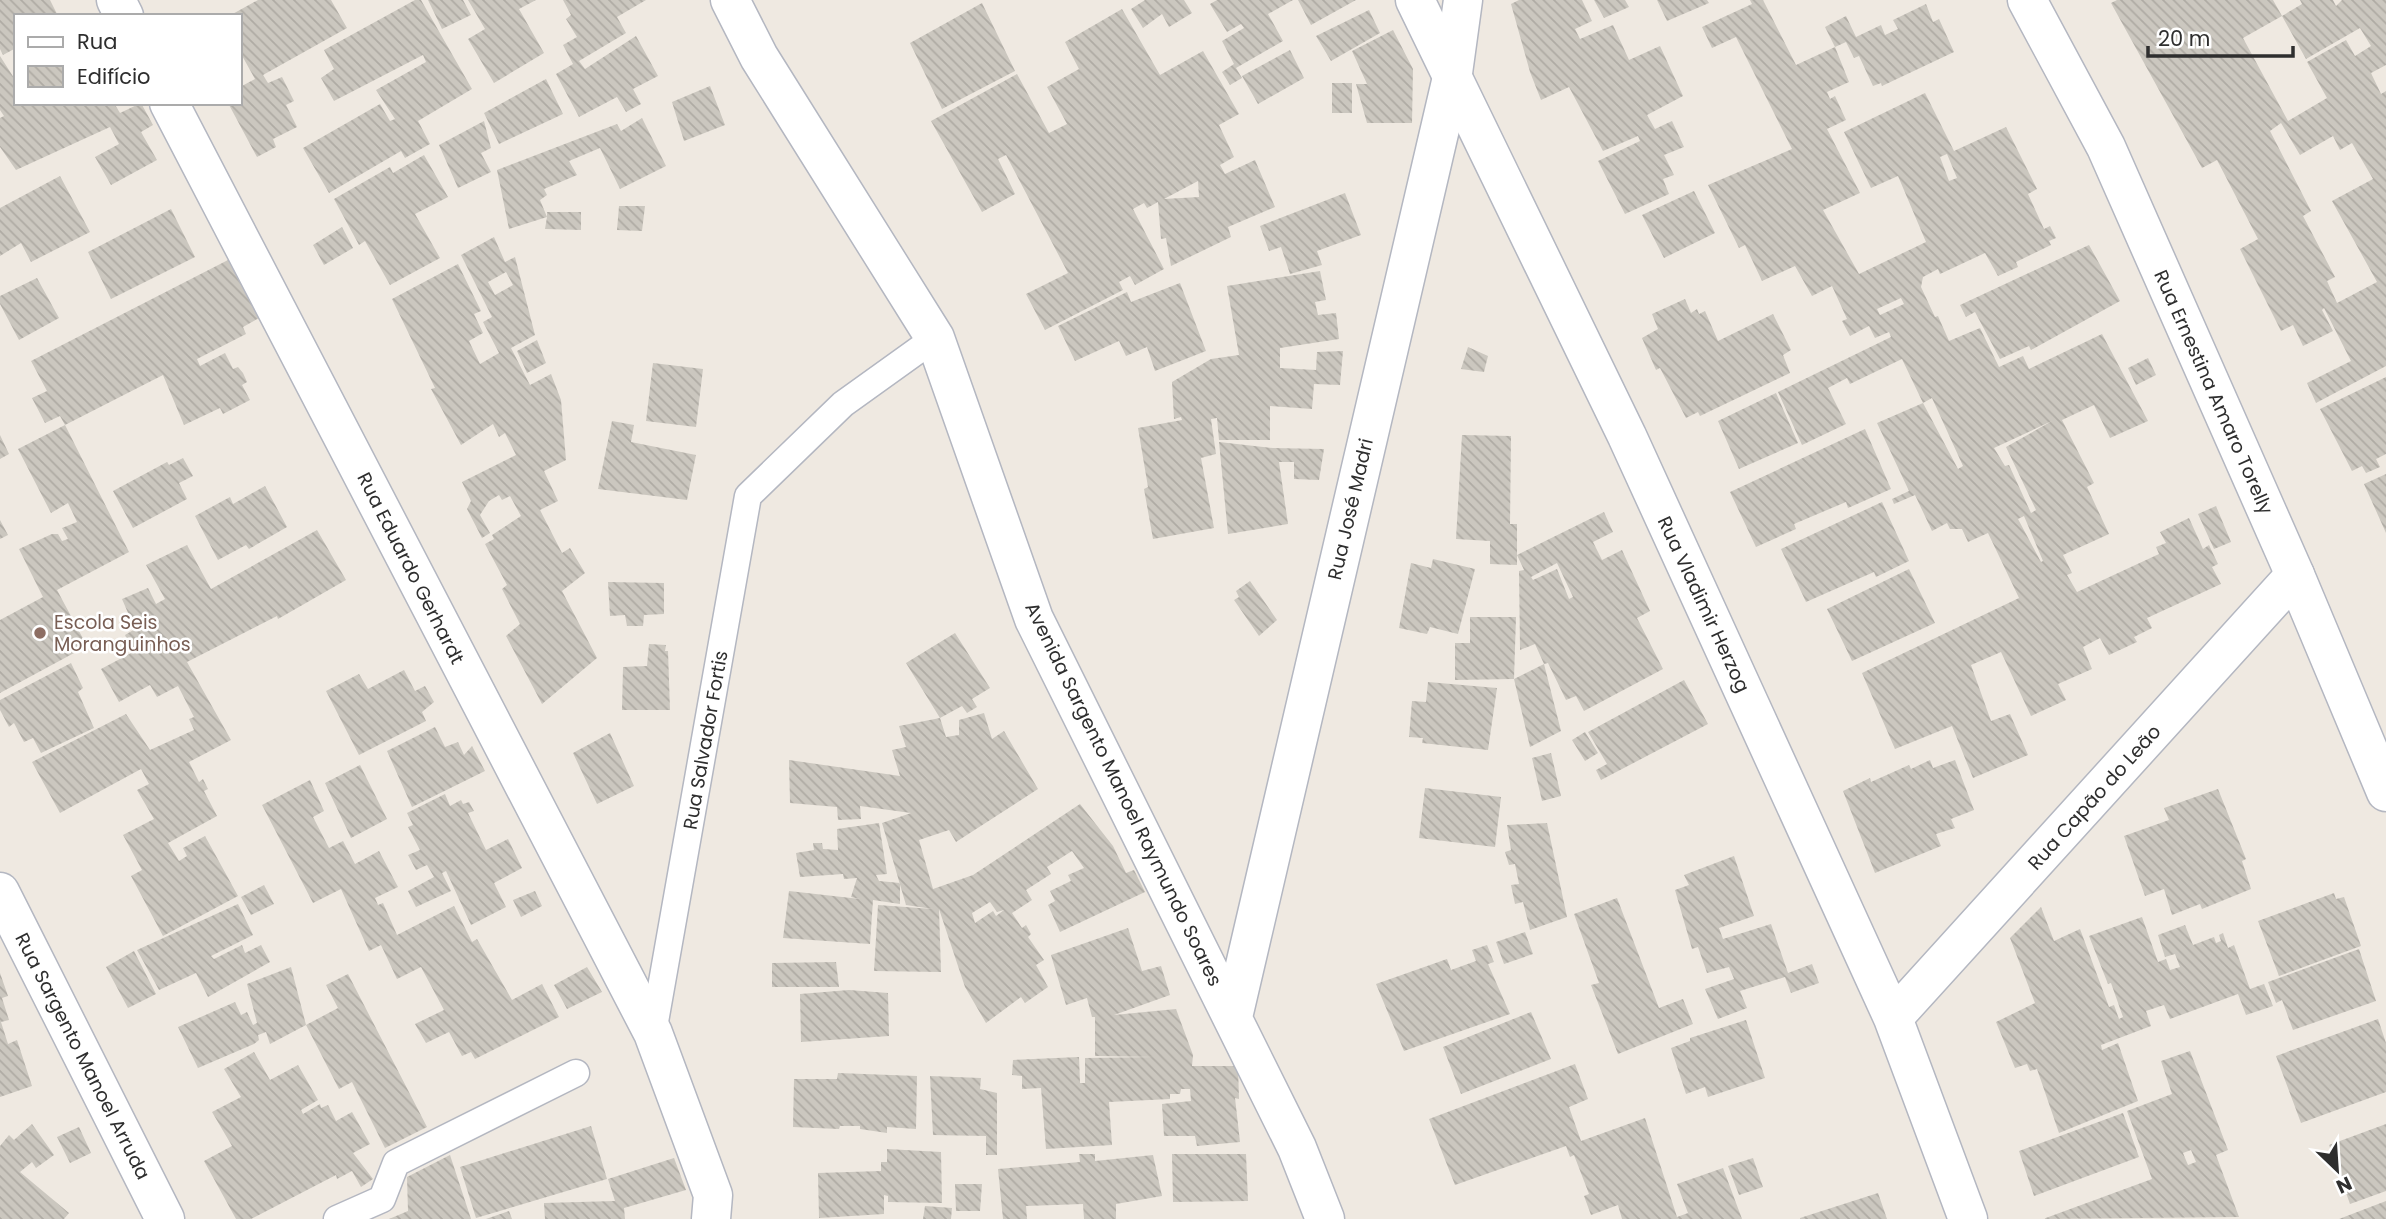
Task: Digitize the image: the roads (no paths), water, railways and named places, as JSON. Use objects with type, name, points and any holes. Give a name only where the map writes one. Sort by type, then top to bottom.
[{"type":"street","name":"Avenida Sargento Manoel Raymundo Soares","points":[[730,0],[759,57],[934,338],[1034,619],[1297,1148],[1325,1219]]},
{"type":"street","name":"Rua Vladimir Herzog","points":[[1415,0],[1453,73],[1627,436],[1893,1018],[1968,1219]]},
{"type":"street","name":"Rua José Madri","points":[[1233,1017],[1453,73],[1464,0]]},
{"type":"street","name":"Rua Ernestina Amaro Torelly","points":[[2027,0],[2106,147],[2295,575],[2386,792]]},
{"type":"street","name":"Rua Eduardo Gerhardt","points":[[170,105],[653,1033]]},
{"type":"street","name":"Rua Capão do Leão","points":[[1893,1018],[2295,575]]},
{"type":"street","name":"Rua Sargento Manoel Arruda","points":[[0,892],[158,1215]]},
{"type":"street","points":[[653,1033],[713,1195],[710,1219]]},
{"type":"street","points":[[1297,1148],[1308,1219]]},
{"type":"lane","name":"Rua Salvador Fortis","points":[[653,1033],[748,496],[843,404],[934,338]]},
{"type":"lane","points":[[337,1219],[382,1199],[396,1163],[576,1073]]},
{"type":"place","name":"Escola Seis Moranguinhos","points":[[40,633]]}]
